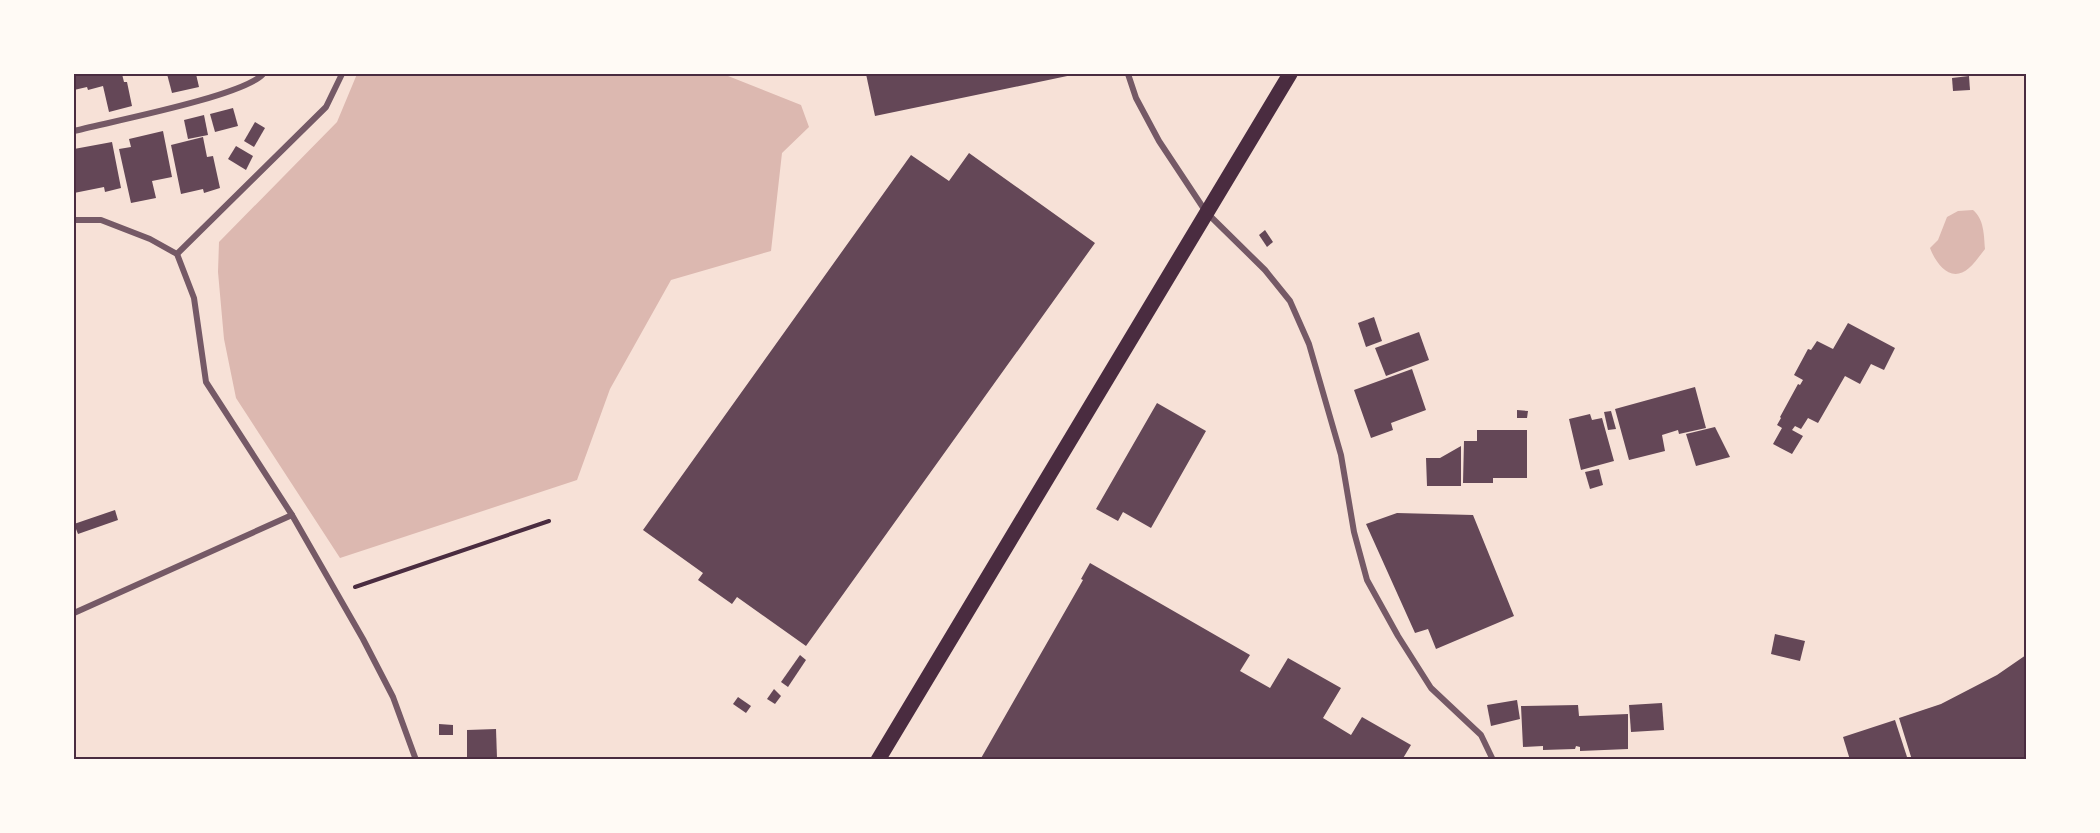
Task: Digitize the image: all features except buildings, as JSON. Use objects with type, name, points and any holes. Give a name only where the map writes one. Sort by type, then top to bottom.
[{"type":"main road","points":[[878,759],[1290,74]]},
{"type":"street","points":[[74,131],[230,92],[259,79],[263,74]]},
{"type":"street","points":[[177,254],[326,107],[342,74]]},
{"type":"street","points":[[1128,74],[1136,98],[1159,141],[1206,212],[1265,270],[1290,301],[1309,344],[1341,455],[1354,532],[1367,580],[1398,636],[1431,688],[1481,735],[1492,759]]},
{"type":"street","points":[[74,220],[101,220],[150,239],[177,254],[194,298],[206,382],[292,515],[363,639],[393,697],[416,759]]},
{"type":"street","points":[[74,613],[292,515]]},
{"type":"path","points":[[337,593],[549,521]]},
{"type":"shaded area","points":[[357,74],[723,74],[801,105],[809,127],[782,153],[771,251],[671,280],[610,389],[577,480],[340,558],[236,398],[224,339],[218,272],[219,242],[337,122]]},
{"type":"shaded area","points":[[1973,210],[1981,223],[1985,249],[1969,268],[1956,274],[1950,273],[1940,266],[1930,248],[1938,240],[1947,217],[1958,211]]}]
